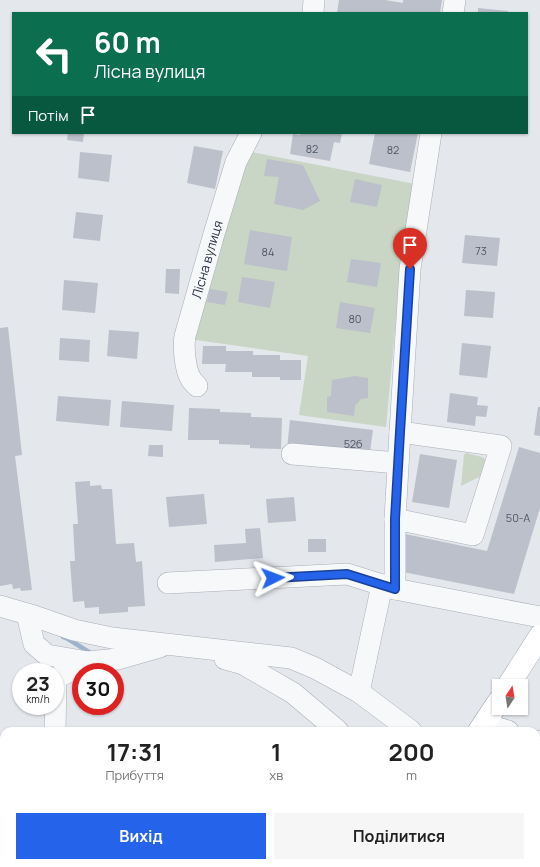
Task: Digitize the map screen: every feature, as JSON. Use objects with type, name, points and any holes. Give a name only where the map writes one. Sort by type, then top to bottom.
[{"type":"main road","points":[[512,679],[540,636]]},
{"type":"main road","points":[[482,727],[492,712]]},
{"type":"street","points":[[312,12],[314,0]]},
{"type":"street","points":[[453,12],[455,0]]},
{"type":"street","name":"Лісна вулиця","points":[[197,386],[190,378],[185,355],[185,336],[236,162],[250,134]]},
{"type":"street","points":[[359,692],[389,587],[395,519],[410,269],[431,134]]},
{"type":"street","points":[[395,519],[473,535],[501,446],[400,432]]},
{"type":"street","points":[[292,454],[398,463]]},
{"type":"street","points":[[168,583],[347,574],[389,587],[540,617]]},
{"type":"street","points":[[0,606],[74,630],[112,638],[291,658],[315,668],[359,692],[406,727]]},
{"type":"street","points":[[27,614],[34,644],[47,655],[88,662],[118,659],[170,644],[243,664],[293,693],[333,727]]},
{"type":"street","points":[[55,727],[56,678],[88,662]]},
{"type":"green space","points":[[247,151],[415,184],[398,298],[386,427],[299,415],[308,356],[189,339]]},
{"type":"green space","points":[[466,453],[482,457],[488,461],[489,472],[461,486],[464,455]]},
{"type":"building","points":[[339,0],[385,0],[403,3],[403,0],[442,0],[440,12],[337,12]]},
{"type":"building","points":[[478,8],[508,11],[508,12],[478,12]]},
{"type":"building","points":[[68,134],[84,134],[83,142],[67,140]]},
{"type":"building","points":[[293,134],[342,134],[340,143],[334,142],[330,161],[290,154]]},
{"type":"building","points":[[375,134],[418,134],[410,172],[369,164]]},
{"type":"building","points":[[194,146],[223,151],[215,189],[187,183]]},
{"type":"building","points":[[80,152],[112,155],[109,182],[78,178]]},
{"type":"building","points":[[267,159],[303,165],[320,201],[303,210],[274,204],[279,177],[264,176]]},
{"type":"building","points":[[355,179],[382,185],[377,207],[350,202]]},
{"type":"building","points":[[76,212],[103,215],[100,241],[73,238]]},
{"type":"building","points":[[250,230],[292,237],[287,271],[244,264]]},
{"type":"building","points":[[465,235],[500,238],[497,266],[462,263]]},
{"type":"building","points":[[351,259],[381,263],[377,287],[347,282]]},
{"type":"building","points":[[166,269],[180,269],[179,294],[165,293]]},
{"type":"building","points":[[242,277],[275,282],[270,308],[238,302]]},
{"type":"building","points":[[64,280],[98,283],[95,313],[62,310]]},
{"type":"building","points":[[210,289],[228,292],[225,305],[207,302]]},
{"type":"building","points":[[466,290],[495,292],[493,318],[464,316]]},
{"type":"building","points":[[340,302],[375,308],[370,333],[336,328]]},
{"type":"building","points":[[8,327],[22,455],[15,456],[32,590],[21,591],[20,588],[13,589],[12,584],[0,586],[0,328]]},
{"type":"building","points":[[109,330],[139,332],[137,359],[107,356]]},
{"type":"building","points":[[60,338],[90,340],[89,362],[59,360]]},
{"type":"building","points":[[462,343],[491,346],[487,378],[459,375]]},
{"type":"building","points":[[203,346],[226,346],[226,351],[253,351],[253,355],[280,355],[280,360],[301,360],[301,380],[280,380],[280,377],[252,377],[252,372],[225,372],[226,364],[202,364]]},
{"type":"building","points":[[355,376],[368,378],[368,398],[361,399],[355,406],[354,416],[327,412],[327,397],[331,396],[332,380]]},
{"type":"building","points":[[450,393],[478,397],[477,405],[488,406],[486,417],[476,416],[475,426],[447,422]]},
{"type":"building","points":[[58,396],[111,400],[109,426],[56,421]]},
{"type":"building","points":[[122,401],[174,405],[172,431],[120,427]]},
{"type":"building","points":[[538,407],[540,407],[540,436],[534,435]]},
{"type":"building","points":[[189,408],[220,409],[220,412],[251,413],[251,417],[282,418],[281,449],[250,448],[250,445],[219,444],[219,440],[188,440]]},
{"type":"building","points":[[290,420],[373,430],[369,459],[287,449]]},
{"type":"building","points":[[149,445],[163,445],[163,457],[148,456]]},
{"type":"building","points":[[519,447],[540,453],[540,508],[514,594],[398,571],[405,534],[487,551]]},
{"type":"building","points":[[420,454],[457,460],[449,508],[412,502]]},
{"type":"building","points":[[90,481],[90,486],[101,485],[102,489],[112,489],[116,544],[134,543],[136,562],[142,561],[145,606],[128,607],[128,612],[99,614],[99,607],[85,608],[84,601],[73,602],[70,561],[75,561],[73,524],[78,524],[75,482]]},
{"type":"building","points":[[204,494],[207,524],[169,527],[166,497]]},
{"type":"building","points":[[294,497],[296,521],[268,523],[266,499]]},
{"type":"building","points":[[260,528],[263,558],[215,562],[214,545],[246,543],[245,529]]},
{"type":"building","points":[[308,539],[326,539],[326,552],[308,552]]},
{"type":"waterway","points":[[63,637],[89,652]]},
{"type":"route","points":[[273,578],[347,574],[395,589],[395,519],[410,269]]}]
